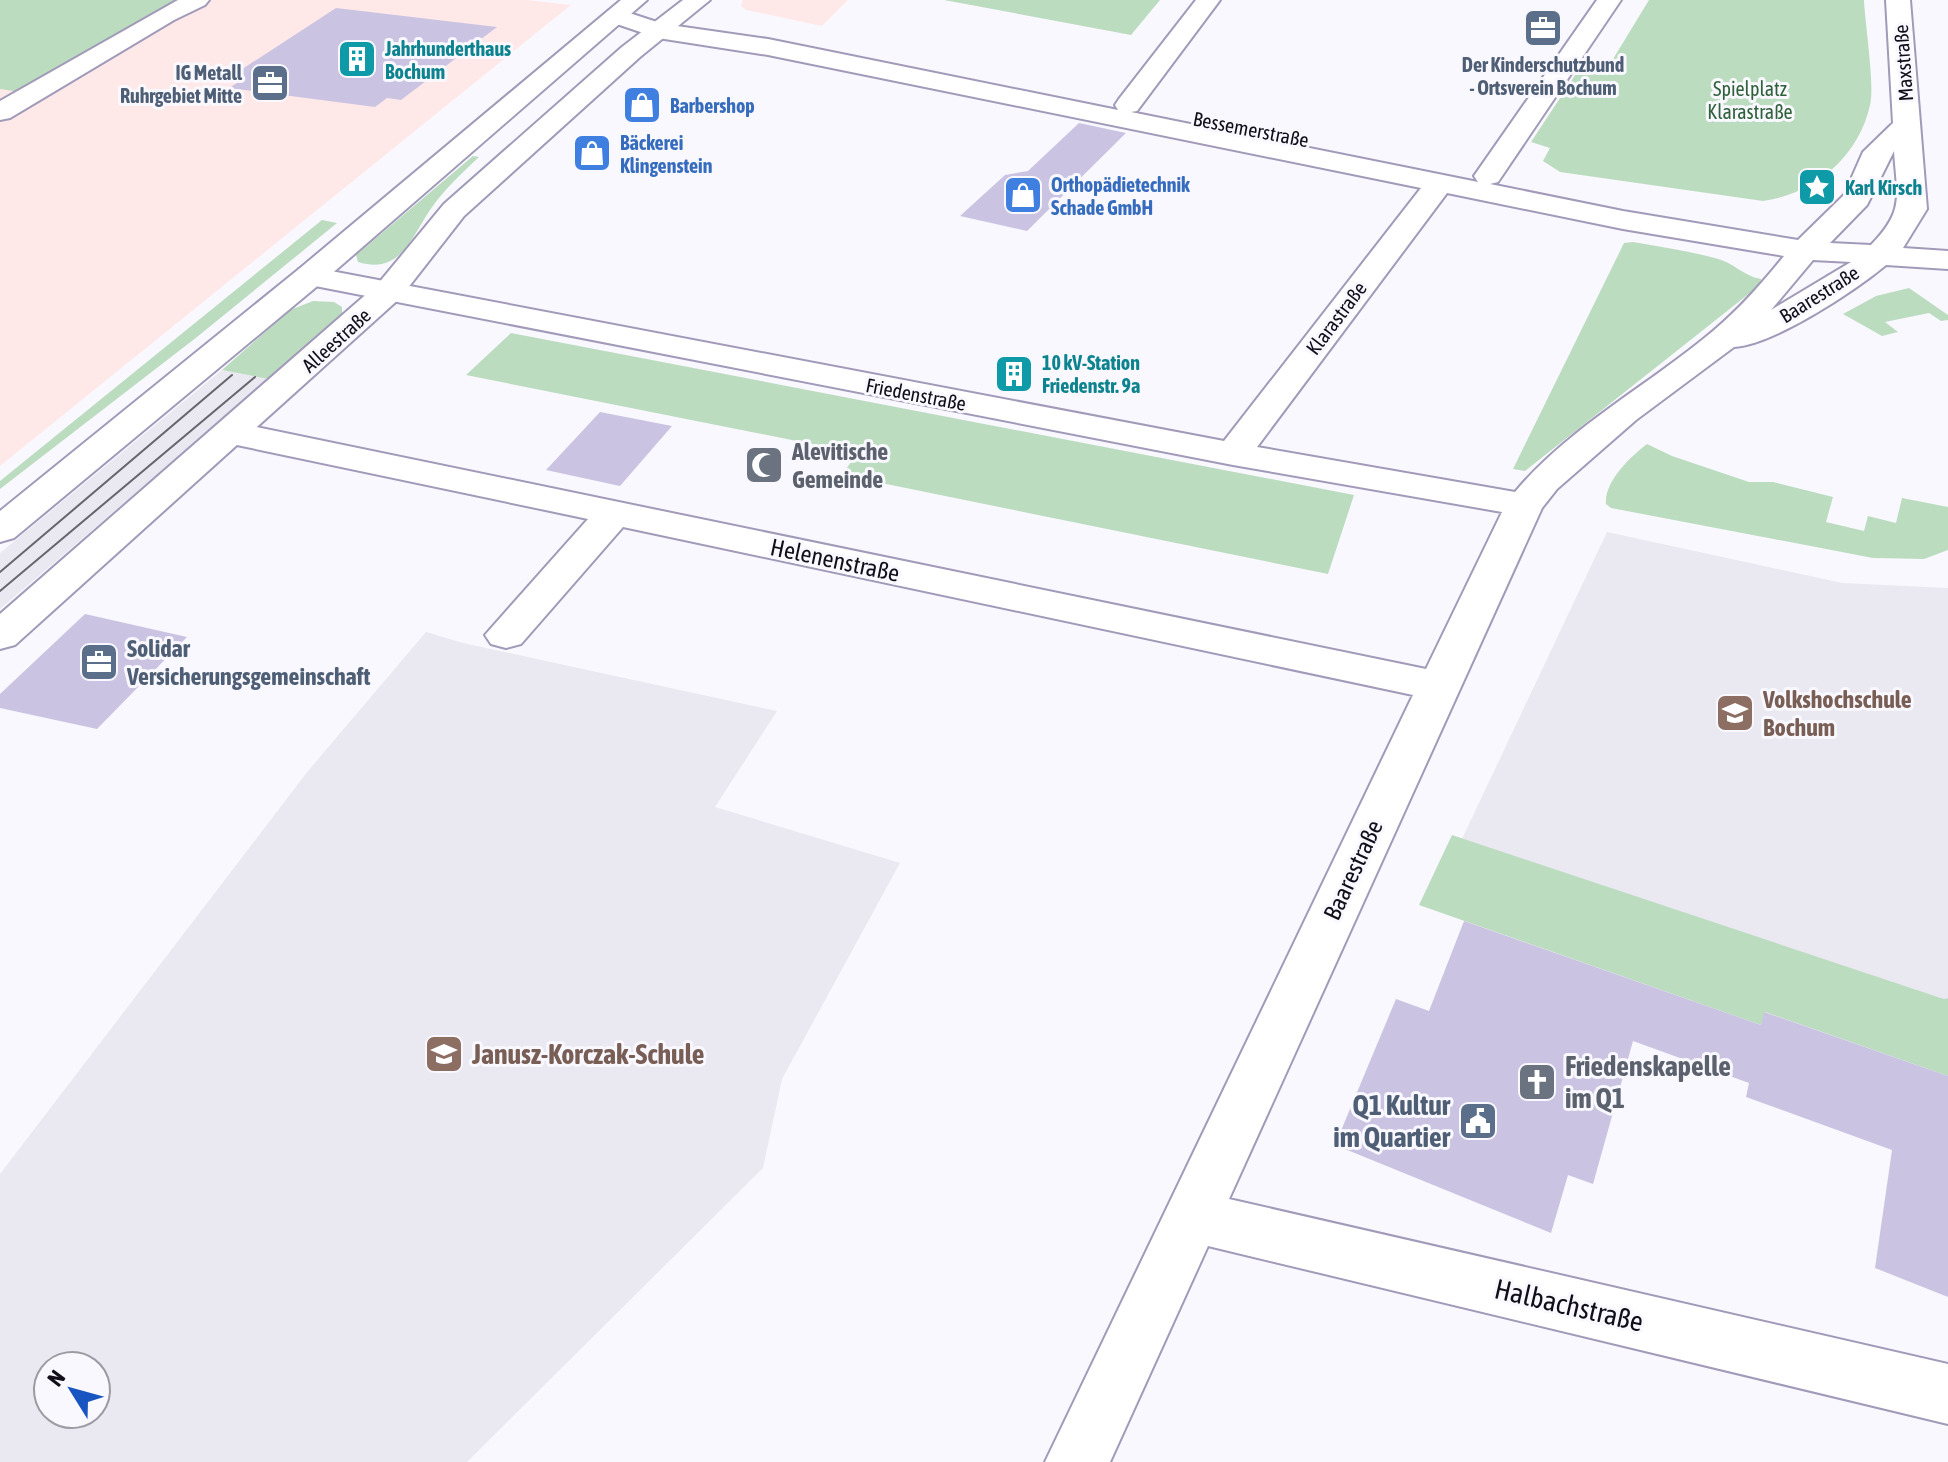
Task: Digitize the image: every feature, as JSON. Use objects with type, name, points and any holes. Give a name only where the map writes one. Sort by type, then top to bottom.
[{"type":"street","points":[[0,112],[165,15],[197,0]]},
{"type":"street","name":"Alleestraße","points":[[0,636],[389,291],[454,210],[698,0]]},
{"type":"street","points":[[1128,105],[1208,0]]},
{"type":"street","points":[[1488,176],[1609,0]]},
{"type":"street","name":"Maxstraße","points":[[1887,246],[1912,209],[1898,0]]},
{"type":"street","points":[[0,530],[310,276],[626,8],[668,23]]},
{"type":"street","name":"Bessemerstraße","points":[[668,23],[810,39],[1128,105],[1816,239]]},
{"type":"street","name":"Bessemerstraße","points":[[668,23],[768,47],[1623,220],[1887,246],[1948,260]]},
{"type":"street","name":"Maxstraße","points":[[1816,239],[1857,199],[1877,152],[1907,125]]},
{"type":"street","name":"Klarastraße","points":[[1233,454],[1440,183]]},
{"type":"street","name":"Bessemerstraße","points":[[1887,246],[1948,238]]},
{"type":"street","name":"Baarestraße","points":[[1077,1462],[1524,505],[1544,481],[1624,413],[1716,346],[1774,289],[1816,239]]},
{"type":"street","name":"Baarestraße","points":[[1716,346],[1790,316],[1887,246]]},
{"type":"street","name":"Friedenstraße","points":[[310,276],[1233,454],[1524,505]]},
{"type":"street","name":"Helenenstraße","points":[[232,433],[1438,686]]},
{"type":"street","points":[[506,635],[614,514]]},
{"type":"street","name":"Halbachstraße","points":[[1190,1216],[1948,1394]]},
{"type":"shaded area","points":[[182,0],[527,0],[571,5],[0,466],[0,89],[19,92],[162,8]]},
{"type":"shaded area","points":[[743,0],[848,0],[822,26],[746,10],[741,6]]},
{"type":"shaded area","points":[[222,370],[269,379],[0,609],[0,553]]},
{"type":"shaded area","name":"Volkshochschule Bochum","points":[[1607,532],[1842,583],[1948,588],[1948,998],[1462,839]]},
{"type":"shaded area","name":"Janusz-Korczak-Schule","points":[[426,632],[463,643],[777,711],[715,807],[900,863],[782,1079],[763,1168],[467,1462],[0,1462],[0,1174],[308,771]]},
{"type":"green space","points":[[0,0],[182,0],[162,8],[19,92],[0,89]]},
{"type":"green space","points":[[944,0],[1160,0],[1131,35]]},
{"type":"green space","name":"Spielplatz Klarastraße","points":[[1649,0],[1864,0],[1871,69],[1870,105],[1856,141],[1845,156],[1817,181],[1782,197],[1763,201],[1560,172],[1543,161],[1550,148],[1531,142],[1585,60],[1610,64]]},
{"type":"green space","points":[[473,156],[479,157],[440,197],[397,257],[374,265],[358,262],[356,255]]},
{"type":"green space","points":[[322,220],[337,223],[197,337],[0,489],[0,481]]},
{"type":"green space","points":[[1633,242],[1721,260],[1761,279],[1760,285],[1525,471],[1513,469],[1624,243]]},
{"type":"green space","points":[[1909,288],[1948,315],[1948,320],[1941,321],[1929,313],[1885,322],[1898,332],[1882,336],[1843,314],[1876,296]]},
{"type":"green space","points":[[313,301],[334,302],[342,307],[342,316],[269,379],[222,370],[290,310]]},
{"type":"green space","points":[[511,333],[1354,495],[1328,574],[842,475],[857,453],[466,375]]},
{"type":"green space","points":[[1647,444],[1672,456],[1749,482],[1773,482],[1833,497],[1826,522],[1864,531],[1868,516],[1896,523],[1902,498],[1948,507],[1948,550],[1924,559],[1873,558],[1611,508],[1606,504],[1609,487],[1626,463]]},
{"type":"green space","points":[[1452,835],[1948,998],[1948,1076],[1765,1012],[1761,1025],[1419,905]]},
{"type":"building","name":"Jahrhunderthaus Bochum","points":[[336,8],[497,27],[401,100],[387,98],[375,107],[229,88],[243,79],[230,77]]},
{"type":"building","name":"Orthopädietechnik Schade GmbH","points":[[1079,123],[1126,133],[1027,231],[960,216],[1005,175],[1028,171]]},
{"type":"building","points":[[600,412],[672,426],[620,486],[546,470]]},
{"type":"building","name":"Solidar Versicherungsgemeinschaft","points":[[85,614],[187,637],[97,729],[0,708],[0,694]]},
{"type":"building","name":"Q1 Kultur im Quartier","points":[[1464,921],[1761,1025],[1764,1012],[1948,1076],[1948,1297],[1875,1268],[1892,1150],[1746,1097],[1749,1083],[1633,1041],[1593,1184],[1568,1175],[1551,1233],[1335,1145],[1396,999],[1429,1011]]},
{"type":"tram line","points":[[0,572],[232,375]]},
{"type":"tram line","points":[[0,591],[255,377]]},
{"type":"place","name":"Der Kinderschutzbund - Ortsverein Bochum","points":[[1543,28]]},
{"type":"place","name":"Jahrhunderthaus Bochum","points":[[357,59]]},
{"type":"place","name":"IG Metall Ruhrgebiet Mitte","points":[[270,83]]},
{"type":"place","name":"Barbershop","points":[[642,105]]},
{"type":"place","name":"Bäckerei Klingenstein","points":[[592,153]]},
{"type":"place","name":"Karl Kirsch","points":[[1817,187]]},
{"type":"place","name":"Orthopädietechnik Schade GmbH","points":[[1023,195]]},
{"type":"place","name":"10 kV-Station Friedenstr. 9a","points":[[1014,374]]},
{"type":"place","name":"Alevitische Gemeinde","points":[[764,465]]},
{"type":"place","name":"Solidar Versicherungsgemeinschaft","points":[[99,662]]},
{"type":"place","name":"Volkshochschule Bochum","points":[[1735,713]]},
{"type":"place","name":"Janusz-Korczak-Schule","points":[[444,1054]]},
{"type":"place","name":"Friedenskapelle im Q1","points":[[1537,1082]]},
{"type":"place","name":"Q1 Kultur im Quartier","points":[[1478,1121]]}]
